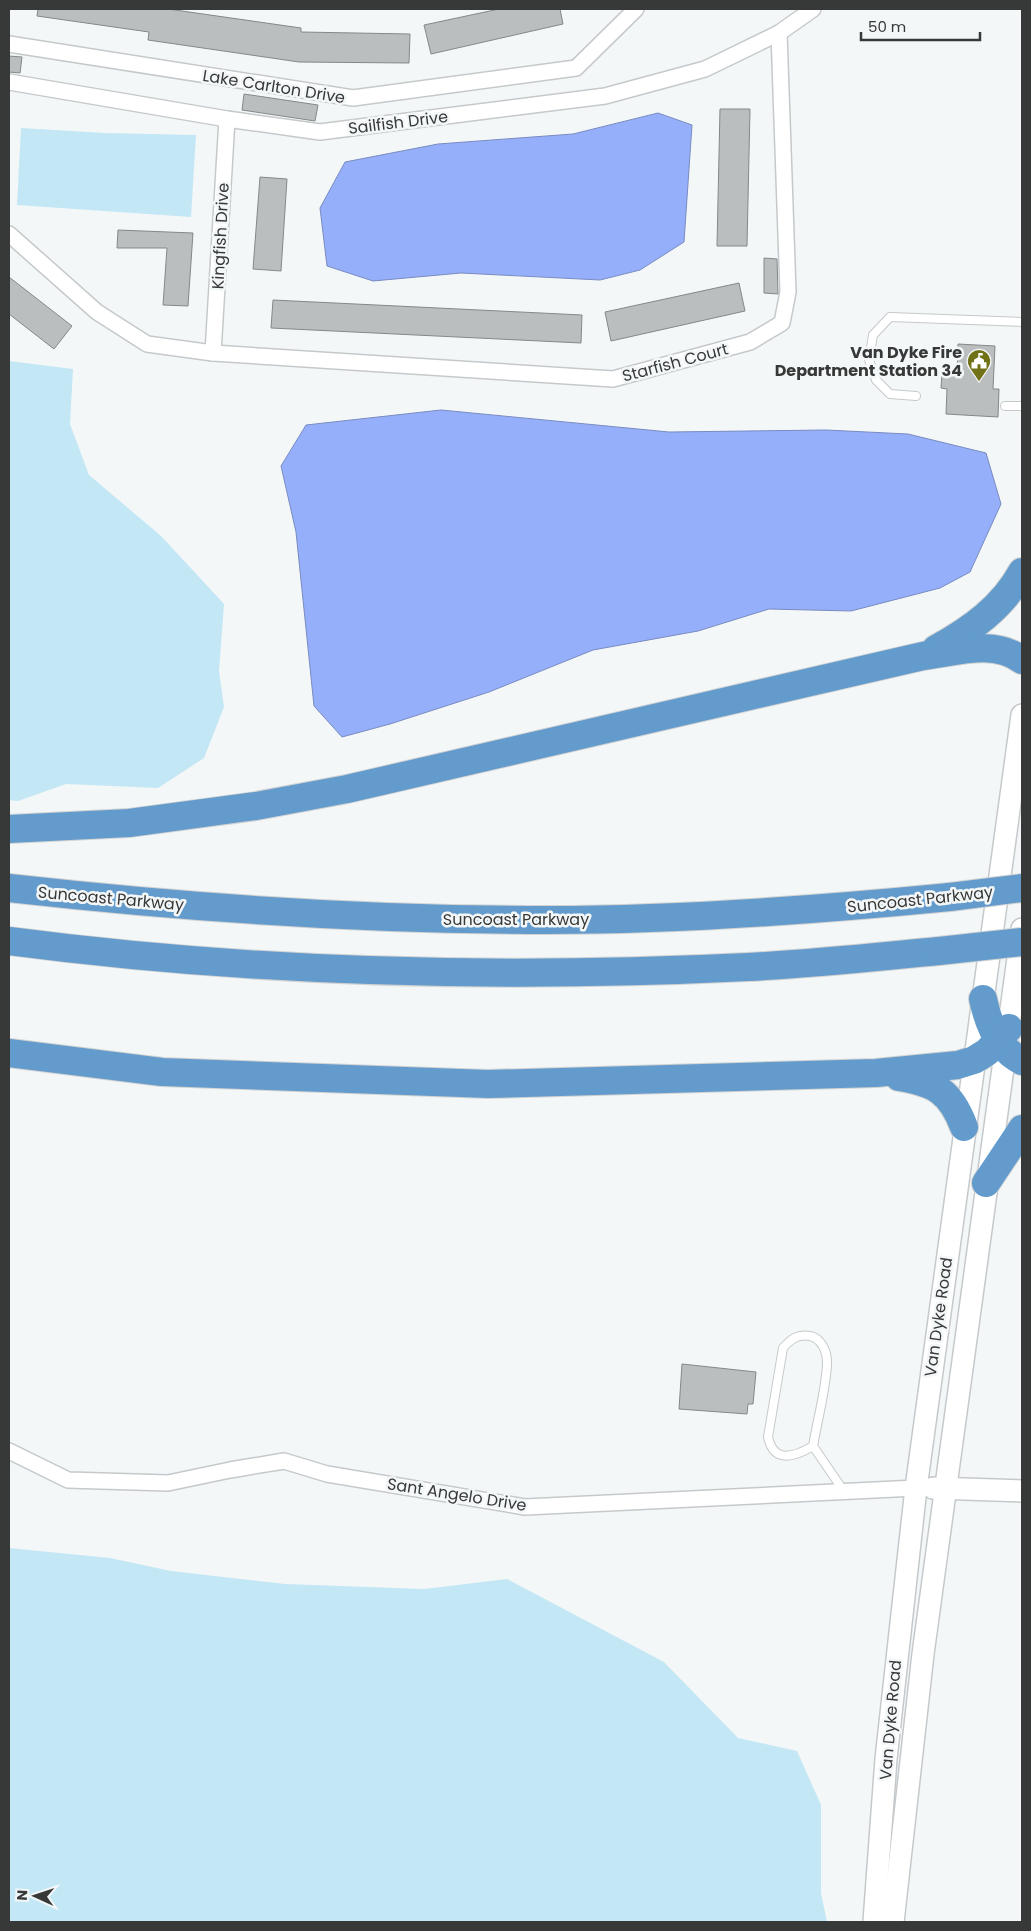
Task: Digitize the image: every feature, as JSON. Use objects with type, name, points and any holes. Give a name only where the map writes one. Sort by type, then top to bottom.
[{"type":"highway","points":[[923,656],[964,633],[988,615],[1022,572]]},
{"type":"highway","points":[[9,829],[128,823],[274,803],[347,789],[923,656],[981,648],[1007,651],[1022,660]]},
{"type":"highway","name":"Suncoast Parkway","points":[[9,888],[119,900],[264,912],[410,918],[550,920],[697,916],[826,909],[1022,888]]},
{"type":"highway","points":[[9,941],[140,956],[266,965],[372,970],[510,973],[748,967],[1022,942]]},
{"type":"highway","points":[[9,1052],[162,1072],[488,1084],[876,1073],[958,1065],[1009,1045],[986,1015],[983,999]]},
{"type":"highway","points":[[876,1073],[918,1080],[937,1087],[953,1102],[964,1127]]},
{"type":"highway","points":[[986,1183],[1022,1129]]},
{"type":"main road","name":"Van Dyke Road","points":[[874,1922],[887,1749],[916,1488],[1022,715]]},
{"type":"main road","name":"Van Dyke Road","points":[[893,1922],[922,1663],[986,1183],[1009,1045],[1022,929]]},
{"type":"main road","points":[[916,1488],[1022,1491]]},
{"type":"street","name":"Lake Carlton Drive","points":[[9,44],[353,98],[576,68],[636,9]]},
{"type":"street","points":[[779,33],[813,9]]},
{"type":"street","name":"Sailfish Drive","points":[[9,82],[227,119],[320,132],[605,96],[705,69],[779,33]]},
{"type":"street","name":"Starfish Court","points":[[9,234],[97,312],[147,344],[213,353],[612,380],[750,342],[782,323],[788,292],[779,33]]},
{"type":"street","name":"Kingfish Drive","points":[[213,353],[227,119]]},
{"type":"street","name":"Sant Angelo Drive","points":[[9,1451],[68,1480],[168,1483],[284,1461],[327,1474],[525,1506],[916,1488]]},
{"type":"lane","points":[[916,396],[890,394],[876,380],[869,360],[873,335],[890,317],[1022,322]]},
{"type":"lane","points":[[1005,406],[1022,406]]},
{"type":"lane","points":[[813,1446],[795,1456],[778,1454],[770,1447],[768,1437],[783,1348],[793,1338],[803,1335],[815,1337],[825,1348],[828,1362],[813,1446],[843,1490]]},
{"type":"shaded area","points":[[21,128],[105,133],[196,135],[191,217],[17,205]]},
{"type":"shaded area","points":[[9,361],[73,369],[70,424],[89,475],[161,536],[224,604],[219,671],[224,707],[204,758],[158,788],[66,784],[18,801],[9,800]]},
{"type":"shaded area","points":[[9,1548],[110,1558],[171,1571],[285,1584],[424,1589],[507,1579],[664,1662],[738,1738],[797,1751],[821,1805],[821,1893],[827,1922],[9,1922]]},
{"type":"water","points":[[658,113],[692,125],[684,242],[640,270],[600,280],[461,273],[373,281],[327,266],[320,208],[345,162],[438,144],[573,134]]},
{"type":"water","points":[[441,410],[669,432],[826,430],[908,434],[986,453],[1001,504],[970,572],[940,588],[851,611],[769,609],[698,631],[593,650],[489,692],[390,724],[342,737],[314,706],[296,532],[281,466],[306,425]]},
{"type":"building","points":[[38,9],[168,9],[301,28],[301,32],[410,34],[409,63],[299,62],[148,40],[149,32],[37,16]]},
{"type":"building","points":[[499,9],[560,9],[563,24],[431,54],[424,25]]},
{"type":"building","points":[[9,56],[22,57],[20,73],[9,72]]},
{"type":"building","points":[[244,94],[318,105],[315,121],[242,110]]},
{"type":"building","points":[[720,109],[750,109],[747,246],[717,246]]},
{"type":"building","points":[[260,177],[287,179],[281,271],[253,269]]},
{"type":"building","points":[[118,230],[193,233],[188,306],[163,305],[167,248],[117,248]]},
{"type":"building","points":[[764,258],[777,259],[778,294],[764,293]]},
{"type":"building","points":[[9,277],[72,326],[54,349],[9,314]]},
{"type":"building","points":[[739,283],[745,311],[611,341],[605,312]]},
{"type":"building","points":[[273,300],[582,315],[581,343],[271,328]]},
{"type":"building","points":[[958,344],[995,346],[993,389],[999,389],[998,417],[946,414],[947,389],[941,388],[942,374],[957,375]]},
{"type":"building","points":[[682,1364],[756,1372],[753,1404],[748,1404],[747,1414],[679,1409]]},
{"type":"place","name":"Van Dyke Fire Department Station 34","points":[[979,382]]}]
